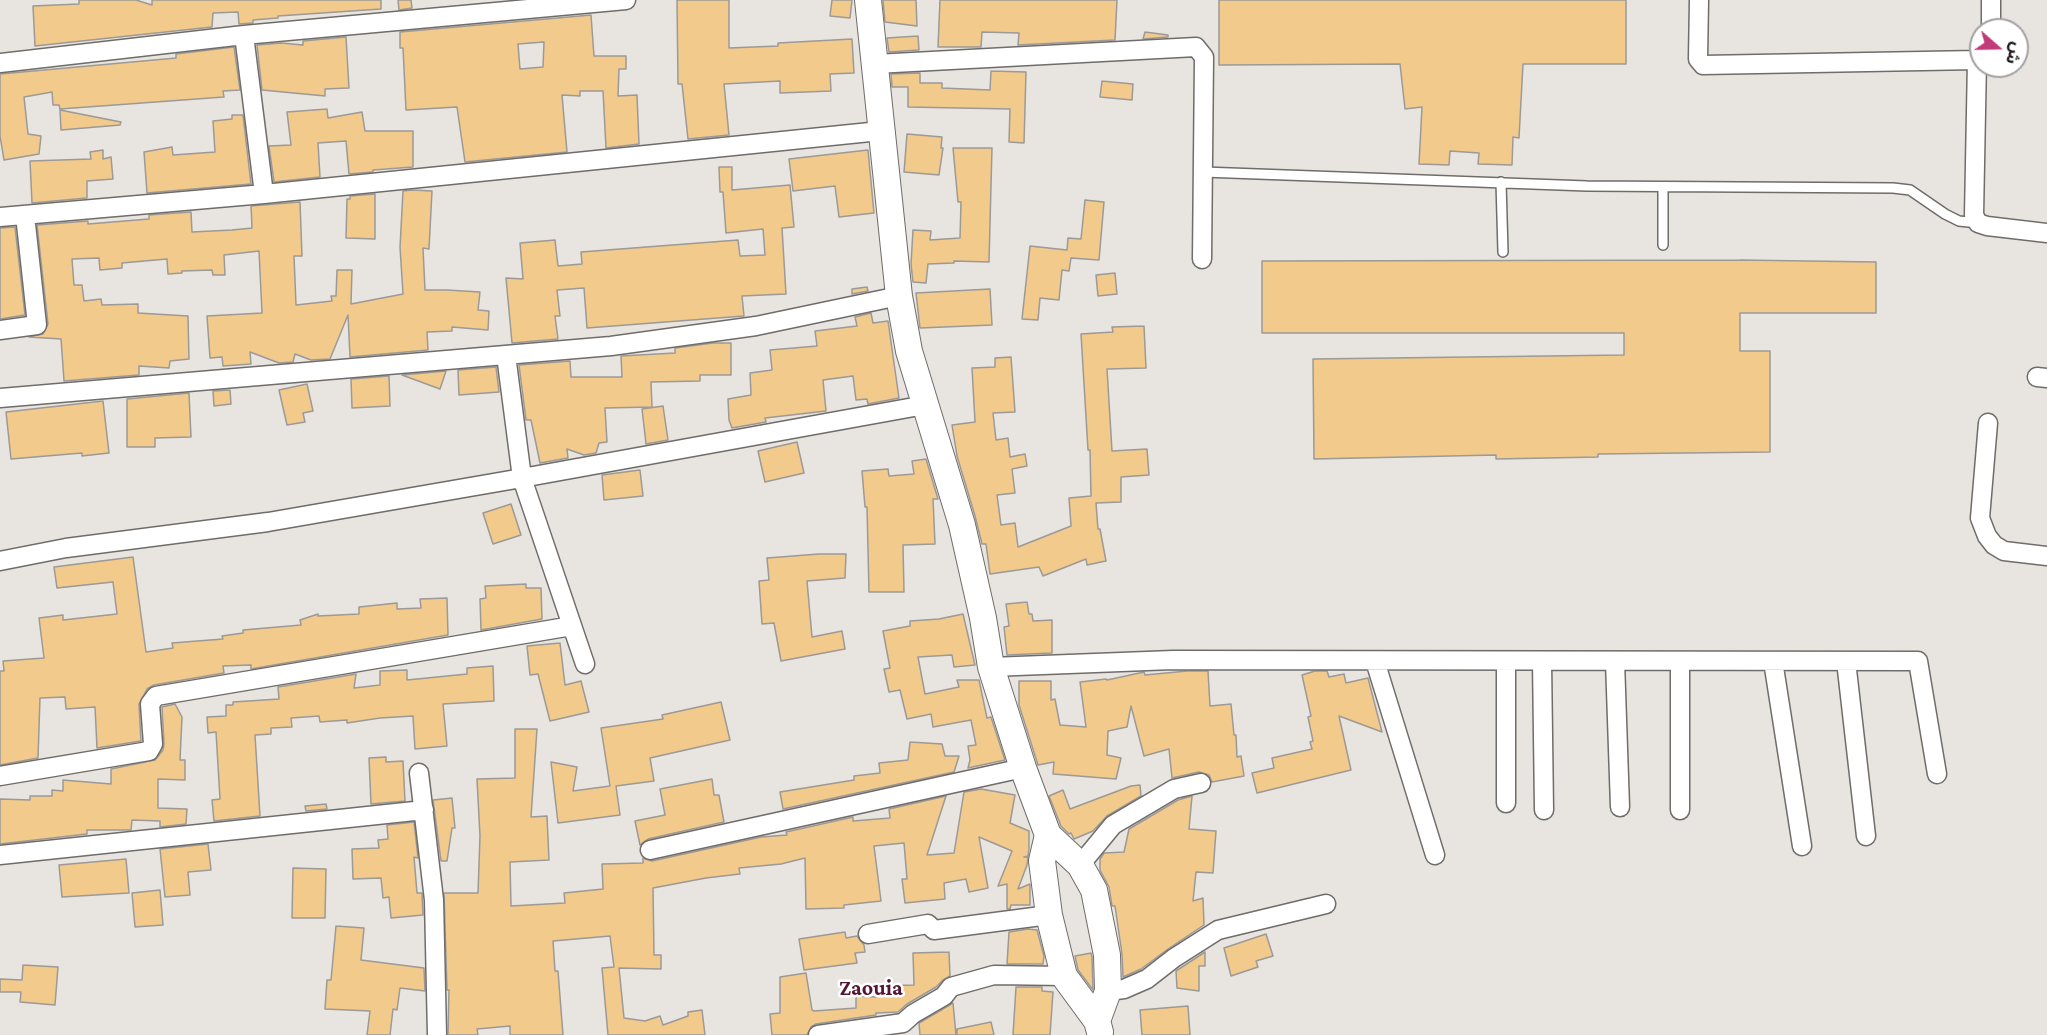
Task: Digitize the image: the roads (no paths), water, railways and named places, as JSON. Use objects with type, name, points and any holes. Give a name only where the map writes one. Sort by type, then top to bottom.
[{"type":"street","points":[[0,63],[244,35],[626,0]]},
{"type":"street","points":[[868,0],[899,296],[909,351],[962,525],[983,618],[991,668],[1023,768],[1048,835],[1080,865],[1094,890],[1107,955],[1108,991],[1099,1028]]},
{"type":"street","points":[[1699,0],[1698,59],[1702,65],[1969,59]]},
{"type":"street","points":[[1991,0],[1991,18]]},
{"type":"street","points":[[244,35],[264,194]]},
{"type":"street","points":[[875,64],[1196,47],[1204,57],[1202,259]]},
{"type":"street","points":[[1978,78],[1974,215],[1978,223],[1987,226],[2047,233]]},
{"type":"street","points":[[0,218],[264,194],[880,131]]},
{"type":"street","points":[[0,330],[37,325],[25,215]]},
{"type":"street","points":[[0,398],[611,346],[756,326],[899,296]]},
{"type":"street","points":[[506,355],[522,478],[585,664]]},
{"type":"street","points":[[0,561],[66,548],[268,522],[925,405]]},
{"type":"street","points":[[1988,423],[1980,518],[1987,536],[1994,545],[2004,551],[2047,556]]},
{"type":"street","points":[[0,776],[149,751],[153,744],[150,704],[156,696],[572,626]]},
{"type":"street","points":[[991,668],[1173,660],[1918,661],[1937,774]]},
{"type":"street","points":[[1375,661],[1435,855]]},
{"type":"street","points":[[1506,661],[1506,803]]},
{"type":"street","points":[[1542,661],[1544,810]]},
{"type":"street","points":[[1616,661],[1620,807]]},
{"type":"street","points":[[1680,661],[1680,810]]},
{"type":"street","points":[[1773,661],[1802,846]]},
{"type":"street","points":[[1846,661],[1866,836]]},
{"type":"street","points":[[650,850],[1023,768]]},
{"type":"street","points":[[419,773],[434,900],[437,1035]]},
{"type":"street","points":[[1080,865],[1113,825],[1174,789],[1201,783]]},
{"type":"street","points":[[0,855],[424,810]]},
{"type":"street","points":[[1048,835],[1042,861],[1049,915],[1064,976],[1099,1028]]},
{"type":"street","points":[[1108,991],[1124,990],[1148,979],[1174,958],[1218,930],[1326,904]]},
{"type":"street","points":[[868,934],[928,924],[934,930],[1049,915]]},
{"type":"street","points":[[818,1035],[903,1023],[913,1014],[944,996],[951,987],[994,975],[1064,976]]},
{"type":"lane","points":[[1203,172],[1663,187],[1910,190],[1959,221],[1978,223]]},
{"type":"lane","points":[[1501,182],[1503,252]]},
{"type":"lane","points":[[1663,187],[1663,245]]},
{"type":"district","name":"Zaouia","points":[[871,988]]}]
